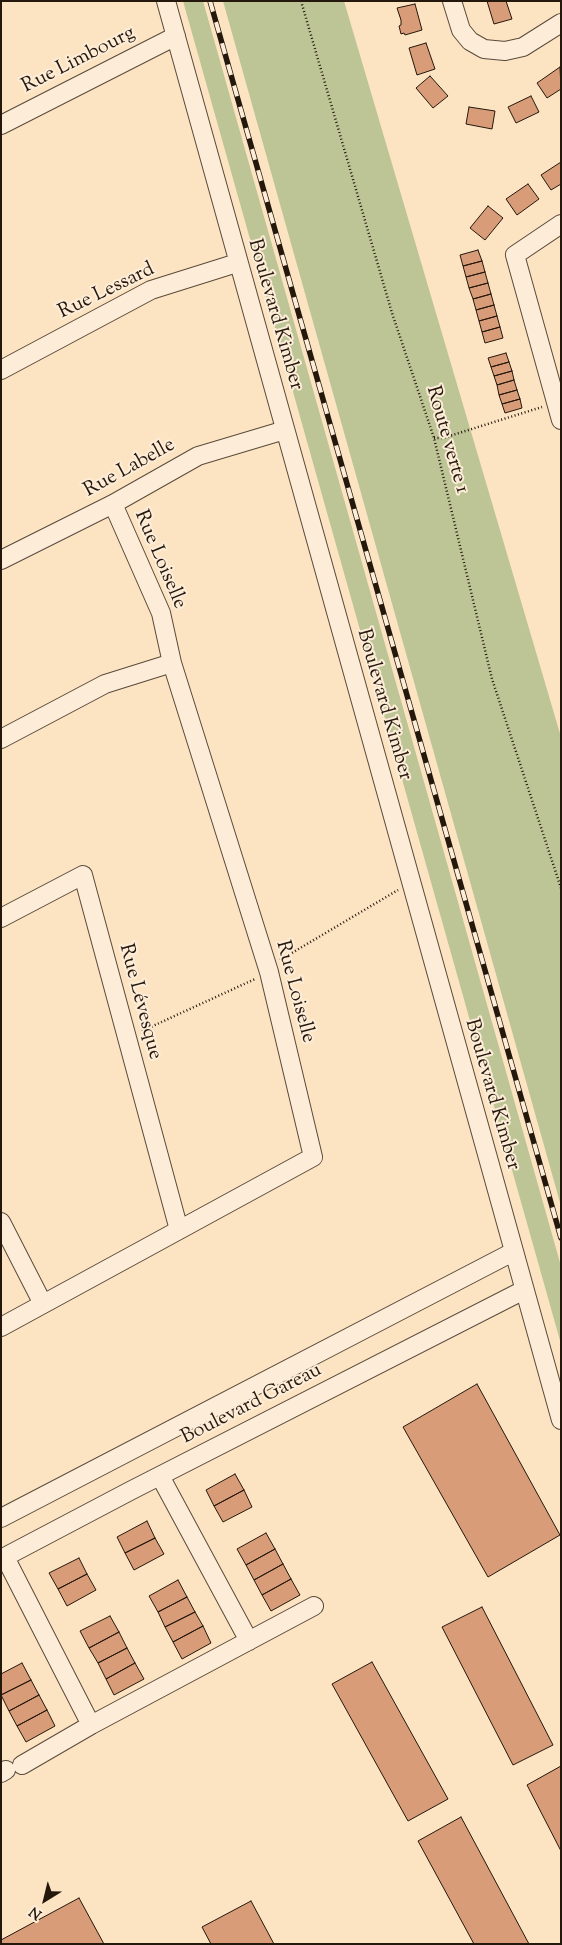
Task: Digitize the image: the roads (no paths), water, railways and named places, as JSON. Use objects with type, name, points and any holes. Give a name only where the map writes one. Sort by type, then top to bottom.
[{"type":"street","name":"Boulevard Kimber","points":[[166,1],[237,263],[561,1420]]},
{"type":"street","points":[[452,1],[461,30],[470,41],[484,50],[506,51],[523,46],[561,23]]},
{"type":"street","name":"Rue Limbourg","points":[[1,125],[176,36]]},
{"type":"street","points":[[559,412],[515,256],[561,224]]},
{"type":"street","name":"Rue Lessard","points":[[1,370],[151,290],[237,263]]},
{"type":"street","name":"Rue Labelle","points":[[1,560],[113,504],[198,456],[284,430]]},
{"type":"street","name":"Rue Loiselle","points":[[1,1327],[313,1157],[268,970],[172,663],[162,613],[113,504]]},
{"type":"street","points":[[1,739],[105,684],[172,663]]},
{"type":"street","name":"Rue Lévesque","points":[[1,918],[83,875],[179,1230]]},
{"type":"street","points":[[1,1222],[43,1304]]},
{"type":"street","name":"Boulevard Gareau","points":[[1,1518],[513,1252]]},
{"type":"street","name":"Boulevard Gareau","points":[[3,1558],[524,1290]]},
{"type":"street","points":[[160,1476],[249,1641]]},
{"type":"street","points":[[3,1558],[91,1725]]},
{"type":"street","points":[[10,1769],[314,1606]]},
{"type":"railway","points":[[210,1],[561,1238]]}]
